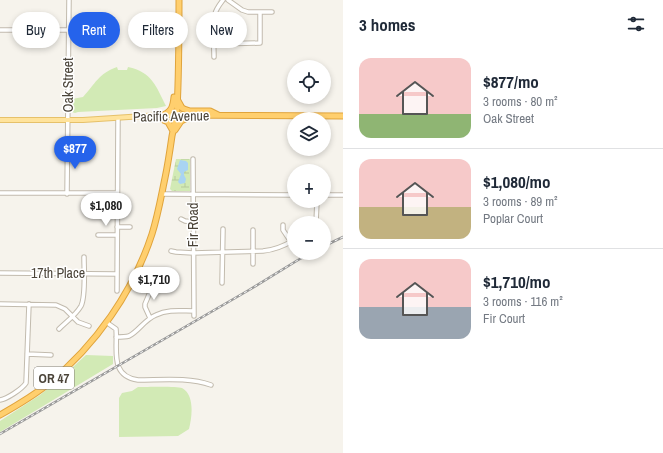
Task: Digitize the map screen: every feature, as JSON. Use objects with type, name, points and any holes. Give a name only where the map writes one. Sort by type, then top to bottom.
[{"type":"highway","name":"OR 47","points":[[0,416],[36,393],[57,376],[84,350],[106,322],[124,295],[141,262],[152,235],[162,194],[176,115],[179,0]]},
{"type":"highway","points":[[158,116],[168,112],[173,106],[174,85],[178,79]]},
{"type":"highway","points":[[177,99],[184,109],[190,111],[210,111],[219,116]]},
{"type":"highway","name":"Pacific Avenue","points":[[176,115],[343,116]]},
{"type":"highway","points":[[158,116],[168,122],[173,132],[181,121],[191,116]]},
{"type":"main road","name":"Pacific Avenue","points":[[0,120],[68,120],[176,115]]},
{"type":"street","name":"Oak Street","points":[[69,0],[69,12]]},
{"type":"street","points":[[216,12],[224,0]]},
{"type":"street","points":[[228,0],[242,10],[248,12],[272,12]]},
{"type":"street","points":[[247,43],[260,43],[260,12]]},
{"type":"street","points":[[0,30],[68,30]]},
{"type":"street","name":"Oak Street","points":[[67,194],[68,48]]},
{"type":"street","points":[[214,48],[214,57]]},
{"type":"street","points":[[117,291],[118,118]]},
{"type":"street","name":"Fir Road","points":[[150,318],[164,312],[171,311],[194,314],[193,159]]},
{"type":"street","points":[[0,193],[117,194]]},
{"type":"street","points":[[162,194],[287,195]]},
{"type":"street","points":[[331,195],[343,195]]},
{"type":"street","points":[[180,219],[193,222]]},
{"type":"street","points":[[284,225],[283,230],[287,235]]},
{"type":"street","points":[[117,227],[130,227]]},
{"type":"street","points":[[222,284],[223,229]]},
{"type":"street","points":[[253,230],[253,264]]},
{"type":"street","points":[[98,235],[117,235]]},
{"type":"street","points":[[171,251],[193,253],[271,251],[287,244]]},
{"type":"street","points":[[59,329],[78,310],[83,302],[84,257]]},
{"type":"street","name":"17th Place","points":[[0,273],[117,274]]},
{"type":"street","points":[[116,337],[126,337],[130,335],[150,318],[145,304],[153,284]]},
{"type":"street","points":[[0,304],[56,305],[65,309],[80,323],[89,326]]},
{"type":"street","points":[[0,400],[7,398],[23,387],[27,378],[29,304]]},
{"type":"street","points":[[106,322],[116,329],[117,363],[121,372],[127,376],[138,380],[198,381],[211,385]]},
{"type":"street","points":[[27,354],[51,355]]},
{"type":"green space","points":[[117,67],[118,70],[127,70],[128,67],[143,72],[156,86],[166,106],[157,108],[72,112],[72,99],[83,97],[101,76]]},
{"type":"green space","points":[[176,159],[190,159],[190,191],[172,191],[170,189]]},
{"type":"green space","points":[[86,355],[113,356],[113,364],[0,432],[0,421],[40,395]]},
{"type":"green space","points":[[138,387],[179,387],[186,391],[192,407],[189,429],[178,436],[119,437],[119,398],[122,393],[132,391]]},
{"type":"water","points":[[180,160],[188,163],[188,170],[184,172],[186,179],[185,183],[180,184],[178,182],[181,174],[177,169]]},
{"type":"railway","points":[[331,243],[343,237]]},
{"type":"railway","points":[[0,434],[298,260]]}]
